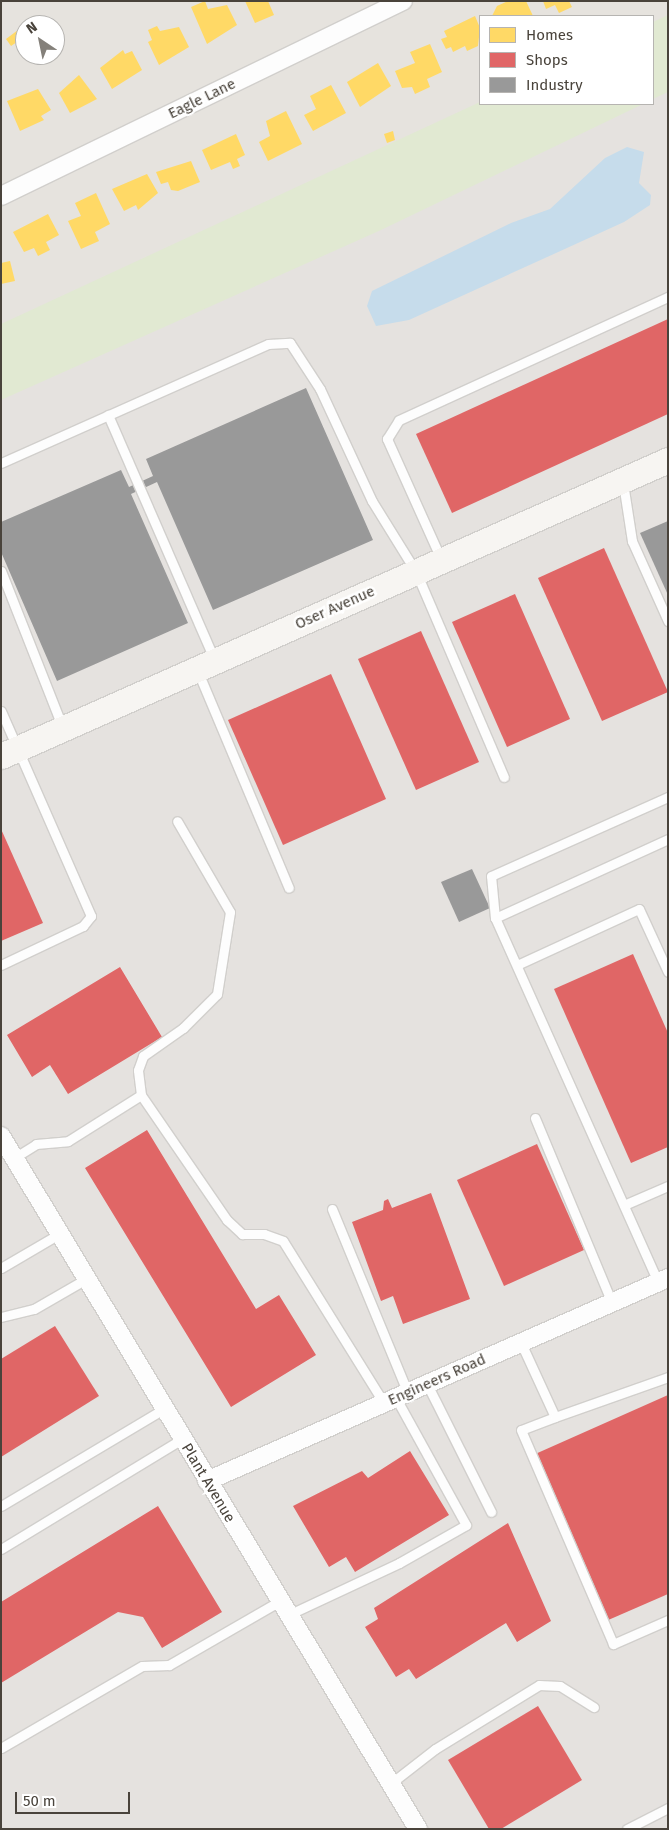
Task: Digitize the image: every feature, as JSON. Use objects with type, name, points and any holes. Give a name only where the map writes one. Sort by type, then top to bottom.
[{"type":"street","name":"Eagle Lane","points":[[1,196],[403,1]]},
{"type":"street","name":"Oser Avenue","points":[[10,752],[668,460]]},
{"type":"street","name":"Plant Avenue","points":[[1,1136],[390,1784],[414,1828]]},
{"type":"street","name":"Engineers Road","points":[[207,1481],[663,1280]]},
{"type":"lane","points":[[442,561],[387,439],[399,420],[668,297]]},
{"type":"lane","points":[[1,463],[268,344],[290,343],[320,389],[372,501],[416,572],[504,777]]},
{"type":"lane","points":[[108,415],[206,665],[289,888]]},
{"type":"lane","points":[[623,480],[632,540],[668,621]]},
{"type":"lane","points":[[1,571],[63,728]]},
{"type":"lane","points":[[1,711],[10,752],[91,916],[83,926],[1,964]]},
{"type":"lane","points":[[663,1280],[624,1205],[495,918],[491,876],[668,797]]},
{"type":"lane","points":[[1,1748],[142,1666],[169,1665],[284,1608],[399,1563],[466,1525],[396,1398],[283,1241],[264,1234],[242,1234],[227,1220],[141,1095],[138,1070],[143,1056],[183,1028],[217,994],[230,912],[176,821]]},
{"type":"lane","points":[[495,918],[668,839]]},
{"type":"lane","points":[[517,964],[639,909],[668,972]]},
{"type":"lane","points":[[14,1158],[36,1144],[68,1141],[141,1095]]},
{"type":"lane","points":[[535,1118],[612,1302]]},
{"type":"lane","points":[[624,1205],[668,1186]]},
{"type":"lane","points":[[332,1209],[396,1398]]},
{"type":"lane","points":[[1,1268],[59,1234]]},
{"type":"lane","points":[[1,1317],[34,1309],[86,1279]]},
{"type":"lane","points":[[521,1343],[555,1417]]},
{"type":"lane","points":[[668,1378],[521,1430],[613,1644],[668,1620]]},
{"type":"lane","points":[[428,1384],[491,1512]]},
{"type":"lane","points":[[1,1506],[164,1409]]},
{"type":"lane","points":[[1,1549],[182,1439]]},
{"type":"lane","points":[[390,1784],[435,1749],[539,1685],[560,1686],[594,1707]]},
{"type":"lane","points":[[627,1829],[668,1808]]},
{"type":"shaded area","points":[[1,1],[668,1],[668,54],[654,60],[654,15],[479,15],[479,104],[1,341]]},
{"type":"shaded area","points":[[668,54],[668,1829],[1,1829],[1,341],[550,105],[654,105],[654,60]]},
{"type":"green space","points":[[668,15],[668,92],[654,99],[654,22]]},
{"type":"green space","points":[[479,102],[479,105],[641,105],[381,230],[1,400],[1,324]]},
{"type":"water","points":[[627,147],[644,152],[639,183],[651,195],[650,205],[624,222],[409,320],[376,326],[367,306],[372,291],[511,223],[550,209],[605,158]]},
{"type":"building: Homes","points":[[205,1],[208,9],[227,5],[237,25],[207,44],[191,7]]},
{"type":"building: Homes","points":[[245,1],[268,1],[274,15],[255,23]]},
{"type":"building: Homes","points":[[508,1],[526,1],[533,15],[492,15],[497,6]]},
{"type":"building: Homes","points":[[543,1],[569,1],[572,7],[559,13],[555,5],[546,9]]},
{"type":"building: Homes","points":[[475,16],[479,26],[478,46],[467,51],[465,46],[453,52],[451,47],[446,49],[441,39],[447,37],[444,31]]},
{"type":"building: Homes","points":[[157,26],[160,31],[179,27],[189,47],[159,65],[148,42],[152,40],[148,30]]},
{"type":"building: Homes","points":[[15,32],[15,43],[11,46],[6,39]]},
{"type":"building: Homes","points":[[430,44],[442,72],[427,79],[430,87],[415,94],[412,87],[402,88],[395,71],[415,63],[410,52]]},
{"type":"building: Homes","points":[[123,50],[125,54],[132,51],[142,70],[112,89],[100,68]]},
{"type":"building: Homes","points":[[378,63],[391,86],[360,107],[347,82]]},
{"type":"building: Homes","points":[[79,75],[97,99],[70,113],[59,93]]},
{"type":"building: Homes","points":[[331,85],[346,113],[313,131],[304,115],[316,109],[310,96]]},
{"type":"building: Homes","points":[[38,89],[51,110],[41,116],[44,120],[20,131],[7,101]]},
{"type":"building: Homes","points":[[286,111],[302,144],[268,161],[259,142],[270,136],[266,121]]},
{"type":"building: Homes","points":[[393,131],[395,140],[387,143],[384,134]]},
{"type":"building: Homes","points":[[236,134],[245,155],[237,159],[240,166],[233,169],[230,162],[211,170],[202,150]]},
{"type":"building: Homes","points":[[191,161],[200,182],[178,191],[171,190],[168,182],[161,184],[156,172]]},
{"type":"building: Homes","points":[[147,174],[158,193],[138,210],[136,205],[124,211],[112,189]]},
{"type":"building: Homes","points":[[96,193],[110,224],[95,232],[99,241],[81,249],[68,221],[81,216],[75,203]]},
{"type":"building: Homes","points":[[48,214],[59,235],[46,242],[50,250],[38,256],[34,248],[24,252],[13,232]]},
{"type":"building: Homes","points":[[10,261],[15,281],[1,284],[1,263]]},
{"type":"building: Shops","points":[[668,319],[668,414],[452,513],[416,434]]},
{"type":"building: Shops","points":[[604,548],[668,692],[602,721],[538,578]]},
{"type":"building: Shops","points":[[515,594],[570,719],[507,747],[452,622]]},
{"type":"building: Shops","points":[[421,631],[479,762],[416,790],[358,659]]},
{"type":"building: Shops","points":[[331,674],[386,799],[283,845],[228,720]]},
{"type":"building: Shops","points":[[1,829],[43,923],[1,941]]},
{"type":"building: Shops","points":[[633,954],[668,1033],[668,1147],[631,1163],[554,989]]},
{"type":"building: Shops","points":[[120,967],[162,1037],[68,1094],[50,1065],[32,1077],[7,1035]]},
{"type":"building: Shops","points":[[147,1130],[256,1309],[279,1295],[316,1355],[231,1407],[85,1168]]},
{"type":"building: Shops","points":[[537,1144],[584,1250],[504,1286],[457,1180]]},
{"type":"building: Shops","points":[[431,1193],[470,1299],[403,1324],[393,1296],[381,1301],[352,1222],[383,1210],[384,1201],[388,1199],[392,1208]]},
{"type":"building: Shops","points":[[55,1326],[99,1396],[1,1457],[1,1359]]},
{"type":"building: Shops","points":[[668,1395],[668,1594],[606,1621],[533,1455]]},
{"type":"building: Shops","points":[[410,1451],[449,1515],[355,1572],[346,1557],[329,1567],[293,1506],[362,1471],[368,1478]]},
{"type":"building: Shops","points":[[158,1506],[222,1612],[162,1648],[143,1617],[118,1612],[1,1683],[1,1602]]},
{"type":"building: Shops","points":[[508,1523],[551,1621],[517,1642],[506,1623],[416,1679],[409,1669],[396,1677],[365,1627],[378,1619],[374,1608]]},
{"type":"building: Shops","points":[[538,1706],[582,1780],[501,1829],[489,1829],[448,1760]]},
{"type":"building: Industry","points":[[306,388],[373,540],[213,610],[157,482],[131,494],[188,623],[57,681],[1,552],[1,522],[121,470],[129,487],[153,476],[146,459]]},
{"type":"building: Industry","points":[[668,521],[668,595],[640,533]]},
{"type":"building: Industry","points":[[472,869],[490,908],[459,922],[441,882]]}]
